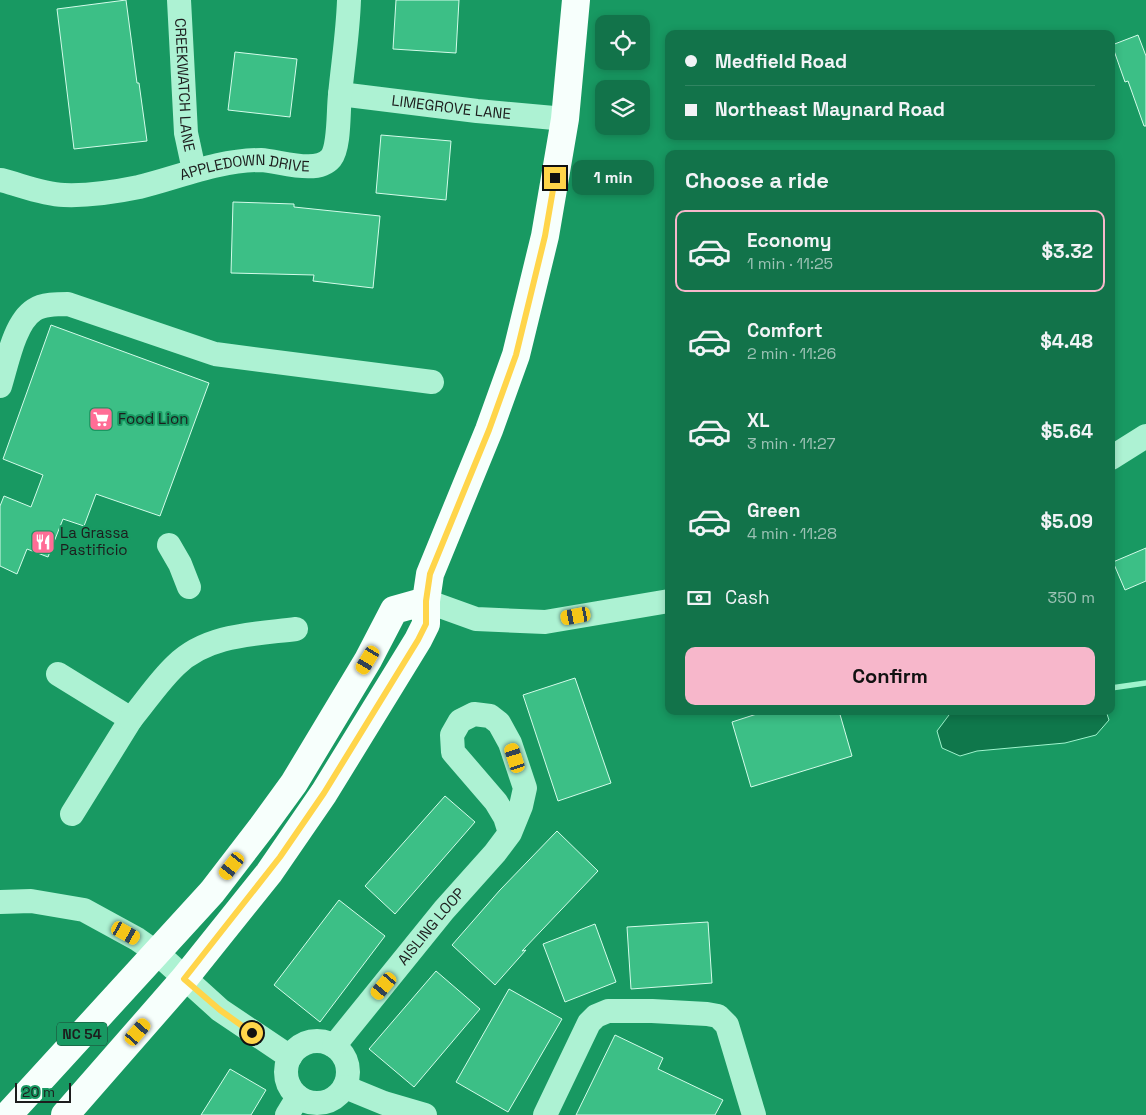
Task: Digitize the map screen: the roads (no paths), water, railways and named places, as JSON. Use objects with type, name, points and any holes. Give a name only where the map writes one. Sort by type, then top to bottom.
[{"type":"main road","name":"NC 54","points":[[65,1115],[184,979],[269,873],[324,793],[426,624],[426,601],[430,574],[489,430],[516,355],[545,236],[565,119],[576,0]]},
{"type":"main road","name":"NC 54","points":[[8,1115],[212,892],[294,783],[368,660],[394,610],[426,601]]},
{"type":"street","name":"CREEKWATCH LANE","points":[[179,0],[186,133],[194,170]]},
{"type":"street","name":"APPLEDOWN DRIVE","points":[[1,180],[62,195],[98,194],[140,186],[194,170],[238,161],[262,160],[308,167],[324,163],[330,159],[335,150],[348,27],[349,0]]},
{"type":"street","name":"LIMEGROVE LANE","points":[[340,94],[477,112],[565,119]]},
{"type":"street","points":[[0,386],[17,330],[34,310],[50,305],[68,304],[215,354],[432,382]]},
{"type":"street","points":[[1115,455],[1146,436]]},
{"type":"street","points":[[168,545],[180,564],[189,587]]},
{"type":"street","points":[[426,601],[476,619],[545,622],[665,602]]},
{"type":"street","points":[[72,814],[131,719],[176,664],[195,650],[226,638],[296,628]]},
{"type":"street","points":[[58,674],[131,719]]},
{"type":"street","name":"AISLING LOOP","points":[[334,1046],[444,910],[510,833]]},
{"type":"street","points":[[0,902],[31,901],[84,910],[137,939],[157,953],[220,1010],[259,1038],[290,1057]]},
{"type":"street","points":[[545,1115],[589,1024],[596,1016],[608,1011],[643,1011],[718,1016],[727,1025],[754,1115]]},
{"type":"street","points":[[314,1041],[334,1046],[346,1060],[348,1078],[345,1087],[329,1101],[319,1104],[308,1102],[293,1106],[292,1091],[288,1083],[287,1066],[290,1057],[296,1049],[314,1041]]},
{"type":"street","points":[[345,1087],[384,1103],[425,1115]]},
{"type":"waterway","points":[[1115,687],[1146,683]]},
{"type":"place","name":"Food Lion","points":[[101,419]]},
{"type":"place","name":"La Grassa Pastificio","points":[[43,542]]}]
